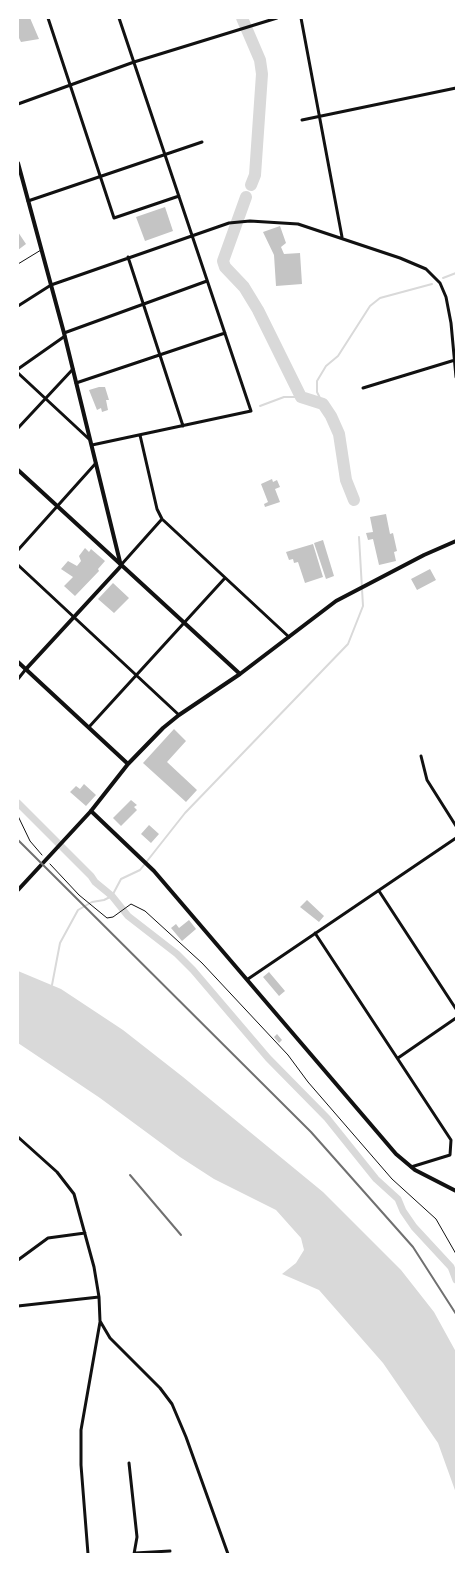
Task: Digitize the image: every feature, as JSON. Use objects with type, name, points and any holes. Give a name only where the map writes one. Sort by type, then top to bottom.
[{"type":"street","points":[[49,18],[114,218],[179,196]]},
{"type":"street","points":[[92,445],[250,411],[119,18]]},
{"type":"street","points":[[18,104],[134,62],[277,18]]},
{"type":"street","points":[[300,18],[342,237]]},
{"type":"street","points":[[302,120],[456,88]]},
{"type":"street","points":[[28,201],[202,142]]},
{"type":"street","points":[[18,163],[73,368],[121,566]]},
{"type":"street","points":[[18,306],[51,285],[229,223],[242,221],[298,224],[342,237],[423,267],[434,276],[446,297],[456,377]]},
{"type":"street","points":[[128,258],[183,426]]},
{"type":"street","points":[[18,368],[64,334],[207,281]]},
{"type":"street","points":[[76,383],[225,333]]},
{"type":"street","points":[[363,388],[455,360]]},
{"type":"street","points":[[18,428],[73,368]]},
{"type":"street","points":[[18,373],[91,440]]},
{"type":"street","points":[[140,435],[157,509],[162,519],[289,637]]},
{"type":"street","points":[[18,550],[96,463]]},
{"type":"street","points":[[18,470],[240,674]]},
{"type":"street","points":[[18,679],[162,519]]},
{"type":"street","points":[[18,890],[67,839],[128,764],[179,714],[240,674],[314,616],[353,592],[456,541]]},
{"type":"street","points":[[18,565],[179,714]]},
{"type":"street","points":[[89,727],[225,578]]},
{"type":"street","points":[[18,662],[128,764]]},
{"type":"street","points":[[421,756],[427,780],[456,826]]},
{"type":"street","points":[[91,811],[144,860],[248,979],[396,1154],[410,1167],[456,1190]]},
{"type":"street","points":[[248,979],[456,838]]},
{"type":"street","points":[[379,891],[456,1009]]},
{"type":"street","points":[[316,933],[451,1140],[450,1155],[410,1167]]},
{"type":"street","points":[[398,1058],[456,1018]]},
{"type":"street","points":[[18,1137],[66,1183],[80,1208],[99,1297],[100,1322],[85,1396],[80,1437],[88,1554]]},
{"type":"street","points":[[18,1260],[48,1238],[85,1233]]},
{"type":"street","points":[[18,1306],[99,1297]]},
{"type":"street","points":[[100,1322],[110,1338],[160,1388],[175,1409],[228,1554]]},
{"type":"street","points":[[129,1463],[137,1537],[134,1554],[170,1551]]},
{"type":"lane","points":[[18,264],[41,250]]},
{"type":"path","points":[[18,816],[30,841],[92,907],[107,918],[120,912],[130,904],[145,911],[202,963],[288,1055],[308,1082],[392,1179],[436,1219],[456,1254]]},
{"type":"shaded area","points":[[18,971],[61,989],[123,1030],[323,1192],[401,1270],[434,1312],[456,1352],[456,1493],[438,1443],[383,1363],[319,1290],[282,1274],[296,1263],[304,1250],[301,1238],[276,1210],[214,1179],[180,1157],[100,1098],[18,1043]]},
{"type":"building","points":[[18,18],[30,18],[39,39],[21,42],[18,39]]},
{"type":"building","points":[[165,207],[173,231],[145,241],[136,217]]},
{"type":"building","points":[[280,226],[286,243],[281,247],[284,254],[300,253],[302,284],[276,286],[274,255],[263,232]]},
{"type":"building","points":[[18,232],[26,244],[18,250]]},
{"type":"building","points":[[105,387],[109,400],[106,400],[108,410],[102,412],[101,408],[97,410],[89,390]]},
{"type":"building","points":[[272,479],[273,482],[277,480],[280,487],[275,489],[280,502],[265,507],[264,504],[268,502],[261,484]]},
{"type":"building","points":[[386,514],[390,534],[393,533],[397,551],[394,552],[396,561],[379,565],[373,539],[368,540],[366,533],[373,532],[370,517]]},
{"type":"building","points":[[323,540],[334,576],[326,579],[314,543]]},
{"type":"building","points":[[313,544],[323,577],[305,583],[298,562],[294,563],[293,559],[289,560],[286,552]]},
{"type":"building","points":[[85,548],[89,552],[91,549],[105,561],[98,569],[99,571],[75,596],[64,586],[73,577],[61,569],[68,561],[77,566],[81,561],[79,556]]},
{"type":"building","points":[[430,569],[436,580],[417,590],[411,579]]},
{"type":"building","points":[[113,583],[129,598],[114,613],[98,599]]},
{"type":"building","points":[[174,729],[186,741],[167,762],[197,790],[186,802],[143,763]]},
{"type":"building","points":[[84,784],[96,795],[86,806],[70,792],[76,786],[80,789]]},
{"type":"building","points":[[131,800],[137,805],[134,807],[137,810],[121,826],[113,818]]},
{"type":"building","points":[[149,825],[159,834],[151,843],[141,834]]},
{"type":"building","points":[[307,900],[324,916],[319,922],[300,907]]},
{"type":"building","points":[[189,920],[196,929],[182,941],[171,928],[176,924],[179,928]]},
{"type":"building","points":[[269,972],[285,991],[279,996],[263,977]]},
{"type":"building","points":[[277,1034],[282,1040],[279,1043],[274,1037]]},
{"type":"waterway","points":[[242,18],[260,60],[262,74],[255,175],[251,185]]},
{"type":"waterway","points":[[246,197],[223,261],[225,267],[244,287],[258,310],[301,397],[323,404],[331,416],[339,434],[346,480],[354,500]]},
{"type":"waterway","points":[[443,278],[456,273]]},
{"type":"waterway","points":[[323,404],[317,392],[317,381],[326,366],[338,356],[370,306],[380,298],[432,284]]},
{"type":"waterway","points":[[260,406],[284,397],[301,397]]},
{"type":"waterway","points":[[52,985],[60,943],[78,910],[92,902],[104,900],[112,896],[121,879],[140,870],[185,813],[348,644],[363,606],[359,537]]},
{"type":"waterway","points":[[18,803],[95,882],[112,896],[128,916],[177,954],[193,970],[268,1058],[327,1118],[376,1179],[398,1199],[403,1211],[414,1227],[451,1267],[456,1280]]},
{"type":"railway","points":[[18,840],[311,1132],[413,1247],[456,1314]]},
{"type":"railway","points":[[130,1175],[181,1235]]}]
